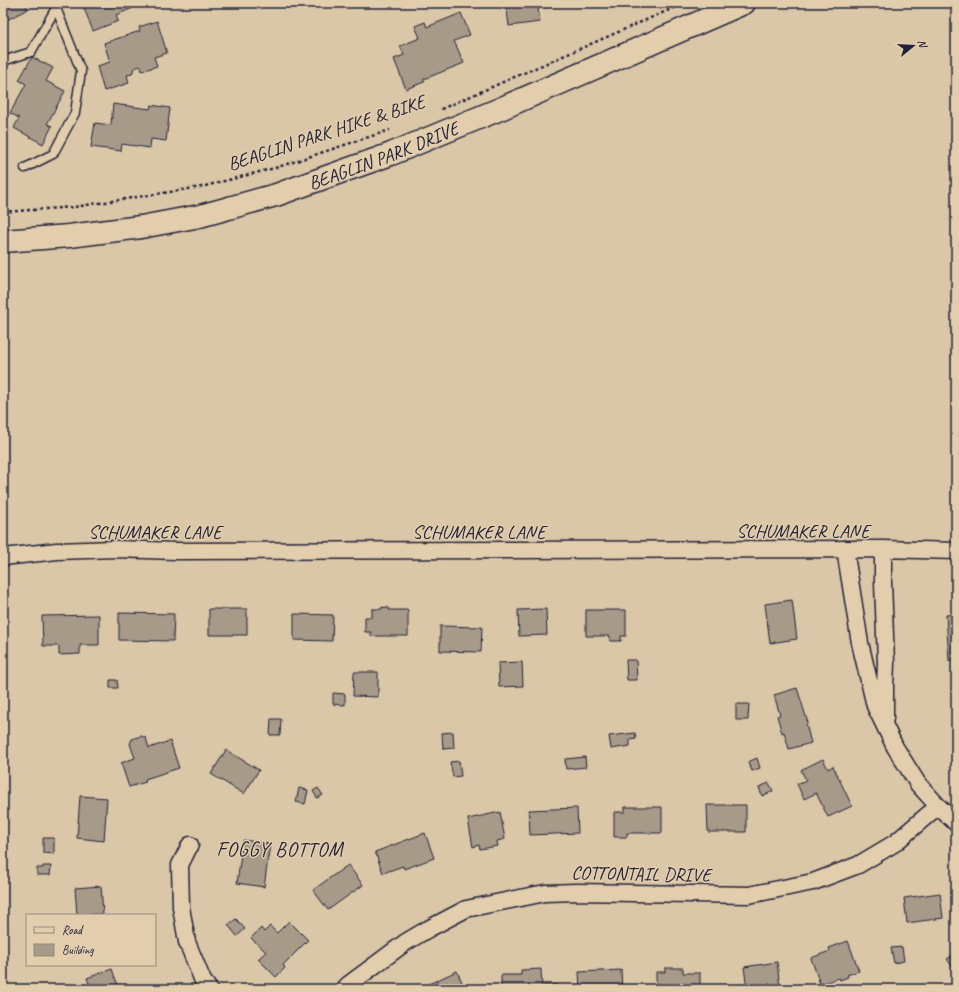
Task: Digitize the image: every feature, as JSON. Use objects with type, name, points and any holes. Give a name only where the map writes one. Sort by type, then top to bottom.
[{"type":"main road","name":"BEAGLIN PARK DRIVE","points":[[3,242],[141,228],[200,216],[276,195],[391,154],[500,109],[744,3]]},
{"type":"street","name":"SCHUMAKER LANE","points":[[3,557],[115,549],[176,551],[956,550]]},
{"type":"street","points":[[844,549],[860,643],[876,706],[895,747],[918,784],[956,823]]},
{"type":"street","points":[[883,549],[886,663],[885,727]]},
{"type":"street","name":"COTTONTAIL DRIVE","points":[[344,989],[348,984],[406,942],[466,909],[545,893],[576,892],[749,895],[813,882],[858,865],[895,843],[938,806]]},
{"type":"street","points":[[190,845],[180,865],[181,907],[187,942],[203,981],[209,989]]},
{"type":"lane","points":[[3,61],[31,52],[56,5]]},
{"type":"lane","points":[[25,168],[53,154],[75,113],[81,71],[56,5]]},
{"type":"path","name":"BEAGLIN PARK HIKE & BIKE","points":[[441,108],[686,3]]},
{"type":"path","name":"BEAGLIN PARK HIKE & BIKE","points":[[3,212],[74,207],[201,186],[276,168],[391,129]]},
{"type":"building","points":[[3,3],[25,3],[28,9],[3,22]]},
{"type":"building","points":[[96,3],[145,3],[116,15],[118,21],[93,31],[84,8]]},
{"type":"building","points":[[433,3],[460,3],[460,4],[433,6]]},
{"type":"building","points":[[506,3],[550,4],[548,4],[548,7],[538,8],[540,22],[509,26]]},
{"type":"building","points":[[461,13],[470,35],[454,41],[464,63],[424,79],[424,82],[406,89],[394,59],[404,55],[400,46],[420,38],[415,26],[425,22],[427,27]]},
{"type":"building","points":[[157,21],[167,53],[154,57],[157,66],[142,71],[141,66],[134,68],[132,74],[127,75],[129,83],[104,91],[97,66],[110,62],[104,43],[140,31],[139,27]]},
{"type":"building","points":[[32,57],[53,68],[46,81],[65,91],[47,124],[52,126],[43,144],[14,128],[19,118],[10,113],[26,84],[19,80]]},
{"type":"building","points":[[113,104],[150,109],[151,105],[170,108],[166,141],[151,139],[150,148],[122,144],[121,151],[91,147],[95,123],[111,125]]},
{"type":"building","points":[[3,150],[5,150],[8,174],[3,174]]},
{"type":"building","points":[[792,600],[797,639],[770,643],[765,604]]},
{"type":"building","points":[[382,607],[389,608],[389,610],[408,610],[408,636],[371,636],[371,632],[365,632],[365,617],[372,617],[372,609],[382,609]]},
{"type":"building","points":[[209,609],[247,609],[247,635],[209,635]]},
{"type":"building","points":[[546,609],[547,635],[519,636],[518,610]]},
{"type":"building","points":[[586,610],[626,610],[626,636],[621,636],[621,641],[610,641],[610,636],[586,636]]},
{"type":"building","points":[[119,613],[174,614],[173,641],[119,640]]},
{"type":"building","points":[[294,614],[333,615],[332,641],[294,640]]},
{"type":"building","points":[[956,614],[956,661],[949,661],[946,615]]},
{"type":"building","points":[[99,615],[99,645],[80,645],[80,654],[59,655],[59,646],[43,646],[42,616]]},
{"type":"building","points":[[440,626],[482,627],[481,652],[440,651]]},
{"type":"building","points":[[626,660],[636,660],[637,680],[627,680]]},
{"type":"building","points":[[522,662],[523,686],[499,687],[498,663]]},
{"type":"building","points":[[354,672],[378,672],[378,697],[353,696]]},
{"type":"building","points":[[110,680],[117,680],[118,688],[110,688]]},
{"type":"building","points":[[797,688],[808,723],[806,724],[811,743],[789,749],[777,716],[780,715],[774,695]]},
{"type":"building","points":[[333,693],[345,694],[345,705],[333,704]]},
{"type":"building","points":[[736,704],[749,704],[748,720],[736,720]]},
{"type":"building","points":[[271,719],[281,719],[280,735],[270,735]]},
{"type":"building","points":[[453,732],[454,748],[443,749],[442,733]]},
{"type":"building","points":[[635,733],[636,739],[630,740],[630,746],[611,749],[609,736]]},
{"type":"building","points":[[141,736],[146,738],[149,748],[170,741],[179,768],[145,779],[146,782],[129,787],[121,763],[135,758],[130,744],[132,739]]},
{"type":"building","points":[[226,750],[259,770],[244,794],[211,774]]},
{"type":"building","points":[[585,757],[586,767],[566,769],[565,759]]},
{"type":"building","points":[[757,758],[760,768],[752,771],[748,762]]},
{"type":"building","points":[[823,759],[828,769],[833,766],[852,806],[828,817],[816,793],[804,799],[797,784],[806,780],[801,770]]},
{"type":"building","points":[[459,761],[461,776],[453,777],[450,762]]},
{"type":"building","points":[[769,783],[773,791],[762,796],[759,787]]},
{"type":"building","points":[[299,788],[308,790],[305,804],[296,802]]},
{"type":"building","points":[[318,788],[323,795],[317,798],[313,791]]},
{"type":"building","points":[[80,796],[107,798],[104,841],[77,838]]},
{"type":"building","points":[[707,805],[746,805],[746,832],[708,832]]},
{"type":"building","points":[[625,807],[662,807],[662,833],[627,833],[627,837],[614,837],[614,812],[625,812]]},
{"type":"building","points":[[577,808],[578,833],[530,835],[529,810]]},
{"type":"building","points":[[500,812],[505,839],[497,841],[498,846],[480,849],[479,845],[473,847],[468,819]]},
{"type":"building","points":[[425,833],[434,858],[404,869],[403,866],[383,873],[375,852]]},
{"type":"building","points":[[43,838],[54,838],[54,854],[43,853]]},
{"type":"building","points":[[243,840],[270,844],[264,887],[237,883]]},
{"type":"building","points":[[348,865],[363,885],[328,910],[313,890]]},
{"type":"building","points":[[43,866],[51,866],[50,875],[37,875],[37,868],[43,868]]},
{"type":"building","points":[[101,886],[103,914],[77,914],[75,888]]},
{"type":"building","points":[[940,893],[943,918],[907,923],[904,898]]},
{"type":"building","points":[[236,919],[245,929],[237,936],[228,925]]},
{"type":"building","points":[[289,921],[308,940],[283,965],[285,968],[276,977],[258,959],[266,952],[251,938],[261,928],[264,932],[270,926],[277,933]]},
{"type":"building","points":[[848,941],[859,971],[847,975],[848,977],[840,980],[839,978],[820,984],[811,958],[830,951],[829,948]]},
{"type":"building","points":[[902,947],[904,961],[894,963],[891,948]]},
{"type":"building","points":[[956,953],[956,972],[947,959]]},
{"type":"building","points":[[777,962],[780,988],[747,989],[744,967]]},
{"type":"building","points":[[665,968],[683,968],[683,973],[700,973],[700,989],[656,989],[656,972],[665,972]]},
{"type":"building","points":[[112,969],[119,989],[91,989],[87,978]]},
{"type":"building","points":[[541,969],[542,989],[501,989],[501,975],[521,975],[521,970]]},
{"type":"building","points":[[621,970],[622,989],[580,989],[579,972]]},
{"type":"building","points":[[457,971],[465,989],[420,989],[420,988]]},
{"type":"building","points":[[544,985],[557,985],[557,989],[544,989]]},
{"type":"district","name":"FOGGY BOTTOM","points":[[280,849]]}]
